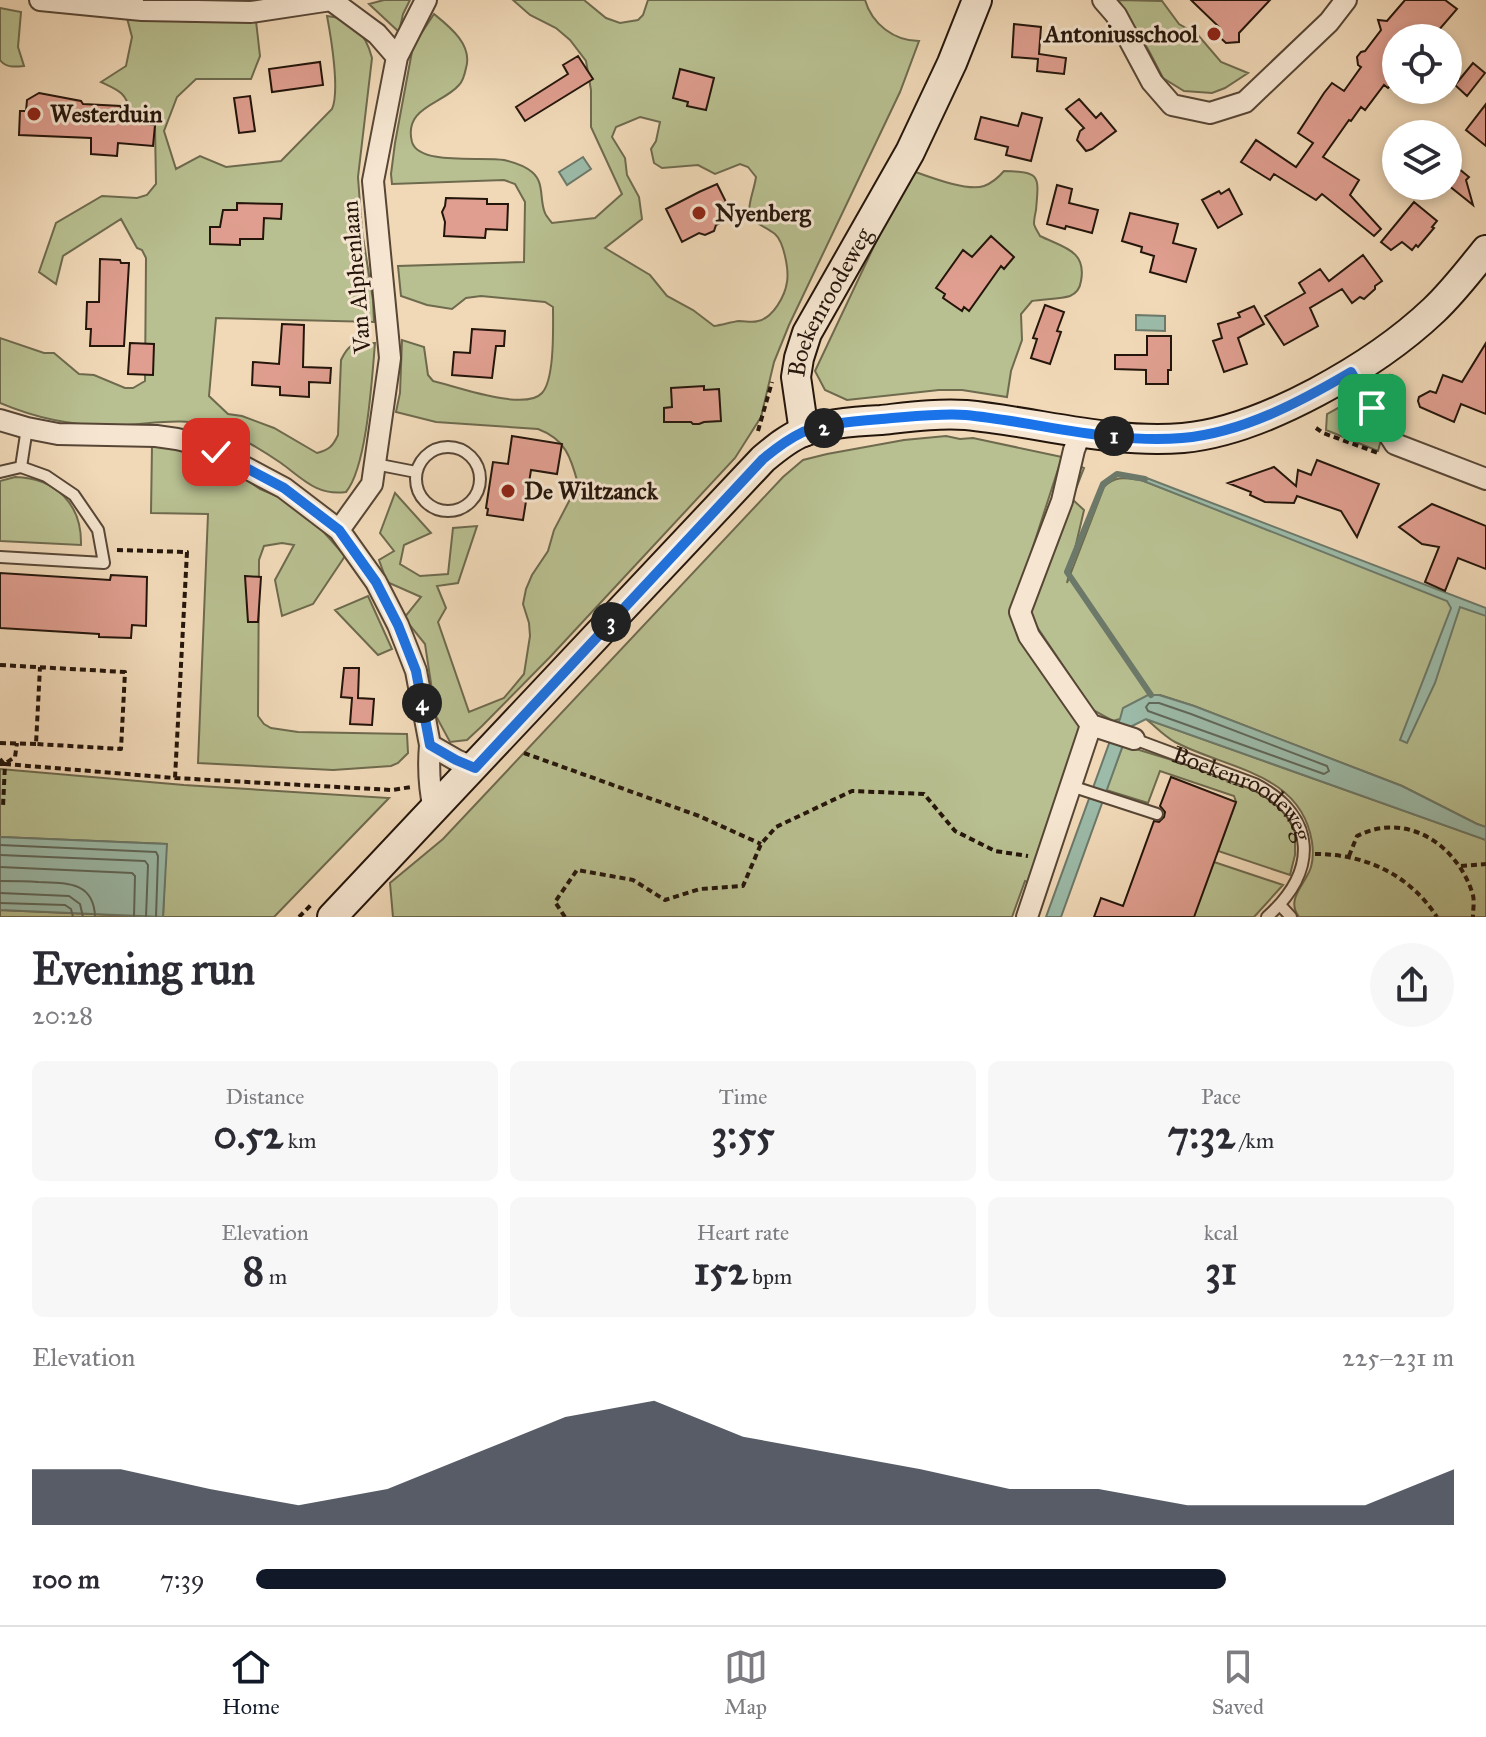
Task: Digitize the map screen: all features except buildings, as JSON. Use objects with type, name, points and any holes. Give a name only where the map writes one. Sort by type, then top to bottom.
[{"type":"main road","name":"Boekenroodeweg","points":[[804,432],[796,377],[807,333],[910,152],[952,63],[977,0]]},
{"type":"main road","points":[[332,917],[763,459],[778,447],[804,432],[852,422],[964,415],[1150,439],[1206,435],[1298,402],[1351,372],[1405,335],[1432,312],[1486,250]]},
{"type":"street","points":[[40,0],[142,10],[251,12],[331,0],[377,34],[397,57]]},
{"type":"street","name":"Van Alphenlaan","points":[[339,530],[372,484],[390,358],[373,181],[397,57],[426,0]]},
{"type":"street","points":[[1103,0],[1116,15],[1152,82],[1172,105],[1210,113],[1245,102],[1329,22],[1346,0]]},
{"type":"street","points":[[1351,372],[1395,444],[1486,479]]},
{"type":"street","points":[[0,420],[58,434],[156,436],[198,444],[284,488],[339,530],[376,582],[398,625],[416,671],[430,745],[429,784],[434,810]]},
{"type":"street","points":[[1027,917],[1046,861],[1100,728],[1029,636],[1020,612],[1062,501],[1081,432]]},
{"type":"street","name":"Boekenroodeweg","points":[[1100,728],[1134,739]]},
{"type":"street","points":[[430,745],[475,768]]},
{"type":"lane","points":[[21,467],[27,428]]},
{"type":"lane","points":[[446,446],[466,452],[474,459],[480,479],[473,498],[465,506],[444,511],[425,502],[419,493],[416,472],[427,454],[446,446]]},
{"type":"lane","points":[[375,464],[416,472]]},
{"type":"lane","points":[[0,472],[21,467],[46,476],[74,495],[98,530],[104,563],[0,557]]},
{"type":"lane","name":"Boekenroodeweg","points":[[1134,739],[1255,784],[1272,793],[1286,806],[1303,839],[1304,854],[1300,875],[1280,905],[1267,917]]},
{"type":"lane","points":[[1077,788],[1157,814]]},
{"type":"lane","points":[[1280,905],[1291,917]]},
{"type":"path","name":"Boekenroodeweg","points":[[759,430],[774,376]]},
{"type":"path","points":[[1316,428],[1384,455],[1395,444]]},
{"type":"path","points":[[101,550],[187,552],[175,778]]},
{"type":"path","points":[[0,665],[125,672],[121,749],[0,743]]},
{"type":"path","points":[[36,744],[40,667]]},
{"type":"path","points":[[2,763],[15,757],[17,743]]},
{"type":"path","points":[[524,753],[699,816],[761,844]]},
{"type":"path","points":[[2,763],[175,778],[392,790]]},
{"type":"path","points":[[2,763],[3,807]]},
{"type":"path","points":[[565,917],[555,902],[577,870],[633,880],[665,900],[700,889],[743,886],[761,844],[776,827],[852,791],[924,794],[955,831],[995,851],[1046,861]]},
{"type":"path","points":[[1349,856],[1357,836],[1371,829],[1416,832],[1440,844],[1461,866],[1473,894],[1473,917]]},
{"type":"path","points":[[1304,854],[1360,859],[1401,879],[1428,903],[1437,917]]},
{"type":"path","points":[[1461,866],[1486,864]]},
{"type":"shaded area","points":[[384,0],[410,0],[399,32],[369,4]]},
{"type":"shaded area","points":[[513,0],[584,0],[606,18],[620,23],[638,20],[648,0],[865,0],[873,17],[885,30],[901,38],[919,41],[900,92],[789,325],[774,362],[761,417],[735,458],[482,726],[467,740],[450,742],[436,716],[425,644],[404,618],[421,597],[387,582],[379,560],[394,551],[380,533],[395,493],[431,533],[404,545],[400,564],[420,576],[448,574],[453,528],[477,526],[458,583],[437,586],[446,608],[438,622],[469,712],[504,698],[524,674],[530,636],[523,604],[526,589],[548,551],[554,530],[578,484],[566,450],[555,438],[538,429],[436,422],[396,412],[400,393],[402,340],[424,347],[428,375],[433,381],[506,399],[533,398],[542,393],[551,365],[553,307],[545,302],[481,296],[466,298],[452,309],[401,296],[398,266],[524,262],[525,202],[515,184],[504,180],[392,184],[391,174],[413,46],[434,14],[459,37],[467,60],[459,85],[413,121],[412,142],[417,150],[439,157],[504,160],[526,168],[539,181],[543,208],[552,223],[595,218],[622,194],[591,127],[591,90],[586,61],[556,28],[530,15]],"holes":[[[640,117],[660,122],[651,149],[654,163],[662,168],[698,165],[715,174],[740,164],[748,167],[756,177],[749,216],[778,238],[787,271],[786,288],[781,300],[763,319],[714,326],[667,296],[650,275],[605,248],[642,219],[639,197],[627,175],[625,158],[612,137],[616,127]]]},
{"type":"shaded area","points":[[1118,0],[1162,1],[1179,24],[1198,35],[1221,62],[1248,73],[1212,93],[1184,91],[1163,78]]},
{"type":"shaded area","points":[[0,8],[21,12],[18,47],[24,66],[8,66],[0,60]]},
{"type":"shaded area","points":[[327,16],[344,20],[357,29],[372,58],[358,177],[374,322],[216,318],[209,396],[228,414],[274,428],[317,453],[321,452],[330,447],[338,435],[341,360],[347,349],[354,345],[375,343],[364,443],[353,480],[346,492],[318,489],[250,444],[206,425],[183,422],[110,426],[77,424],[30,414],[0,403],[0,338],[44,353],[54,353],[79,374],[94,375],[125,388],[133,388],[145,381],[146,258],[121,219],[63,256],[56,284],[39,272],[56,223],[102,196],[137,198],[147,195],[156,184],[155,127],[151,119],[131,112],[121,93],[101,82],[126,66],[132,37],[127,18],[256,21],[260,56],[251,79],[196,79],[177,97],[164,131],[176,169],[200,156],[226,167],[281,161],[332,109],[335,77]]},
{"type":"shaded area","points":[[910,170],[968,187],[984,186],[1004,171],[1031,175],[1037,183],[1034,224],[1040,236],[1071,251],[1080,262],[1081,281],[1075,293],[1032,301],[1021,314],[1022,340],[1011,371],[1007,397],[939,390],[847,400],[825,390],[815,371]]},
{"type":"shaded area","points":[[1356,398],[1381,440],[1378,451],[1326,430],[1327,414]]},
{"type":"shaded area","points":[[946,436],[973,438],[1062,457],[1011,615],[1078,718],[1081,737],[1030,883],[1025,881],[1012,917],[393,917],[390,883],[443,839],[783,477],[803,460],[904,440]]},
{"type":"shaded area","points":[[152,445],[195,452],[260,489],[291,502],[314,521],[345,556],[313,604],[282,616],[275,580],[294,545],[264,546],[259,560],[258,716],[271,728],[298,732],[407,734],[408,753],[398,763],[333,770],[198,763],[208,514],[151,513]]},
{"type":"shaded area","points":[[1068,461],[1084,468],[1072,499],[1084,510],[1067,583],[1104,487],[1112,481],[1126,478],[1141,480],[1486,614],[1486,827],[1402,786],[1160,695],[1148,695],[1120,719],[1113,721],[1093,710],[1025,609]]},
{"type":"shaded area","points":[[15,477],[43,482],[64,496],[77,517],[81,545],[0,541],[0,481]]},
{"type":"shaded area","points":[[368,596],[392,649],[378,655],[335,610]]},
{"type":"shaded area","points":[[1146,719],[1486,840],[1486,917],[1299,917],[1295,910],[1295,898],[1311,867],[1313,848],[1305,819],[1293,801],[1258,776],[1175,742]]},
{"type":"shaded area","points":[[1123,745],[1224,776],[1258,790],[1283,810],[1295,831],[1295,855],[1290,875],[1218,851],[1236,802],[1234,796],[1160,771],[1148,803],[1106,790]]},
{"type":"shaded area","points":[[0,769],[389,798],[274,917],[163,917],[166,844],[0,837]]},
{"type":"shaded area","points":[[1214,862],[1283,885],[1254,917],[1175,917]]},
{"type":"shaded area","points":[[0,910],[158,917],[0,917]]},
{"type":"water","points":[[583,157],[591,169],[567,185],[559,172]]},
{"type":"water","points":[[1136,315],[1165,316],[1165,331],[1136,330]]},
{"type":"water","points":[[1144,477],[1486,608],[1486,616],[1460,607],[1435,683],[1407,743],[1400,740],[1451,608],[1447,601],[1141,480]]},
{"type":"water","points":[[1148,695],[1159,695],[1194,706],[1402,786],[1486,827],[1486,840],[1146,719],[1132,726],[1123,745],[1061,917],[1046,917],[1123,708]]},
{"type":"water","points":[[0,837],[167,844],[163,917],[0,910]]},
{"type":"waterway","points":[[1145,479],[1117,474],[1103,484],[1067,572],[1151,695]]},
{"type":"place","name":"Antoniusschool","points":[[1214,34]]},
{"type":"place","name":"Westerduin","points":[[34,114]]},
{"type":"place","name":"Nyenberg","points":[[699,213]]},
{"type":"place","name":"De Wiltzanck","points":[[508,491]]},
{"type":"route","points":[[216,452],[284,488],[339,530],[376,582],[398,625],[416,671],[430,745],[475,768],[763,459],[804,432],[852,422],[964,415],[1081,432],[1150,439],[1182,438],[1240,425],[1298,402],[1351,372],[1372,408]]}]
